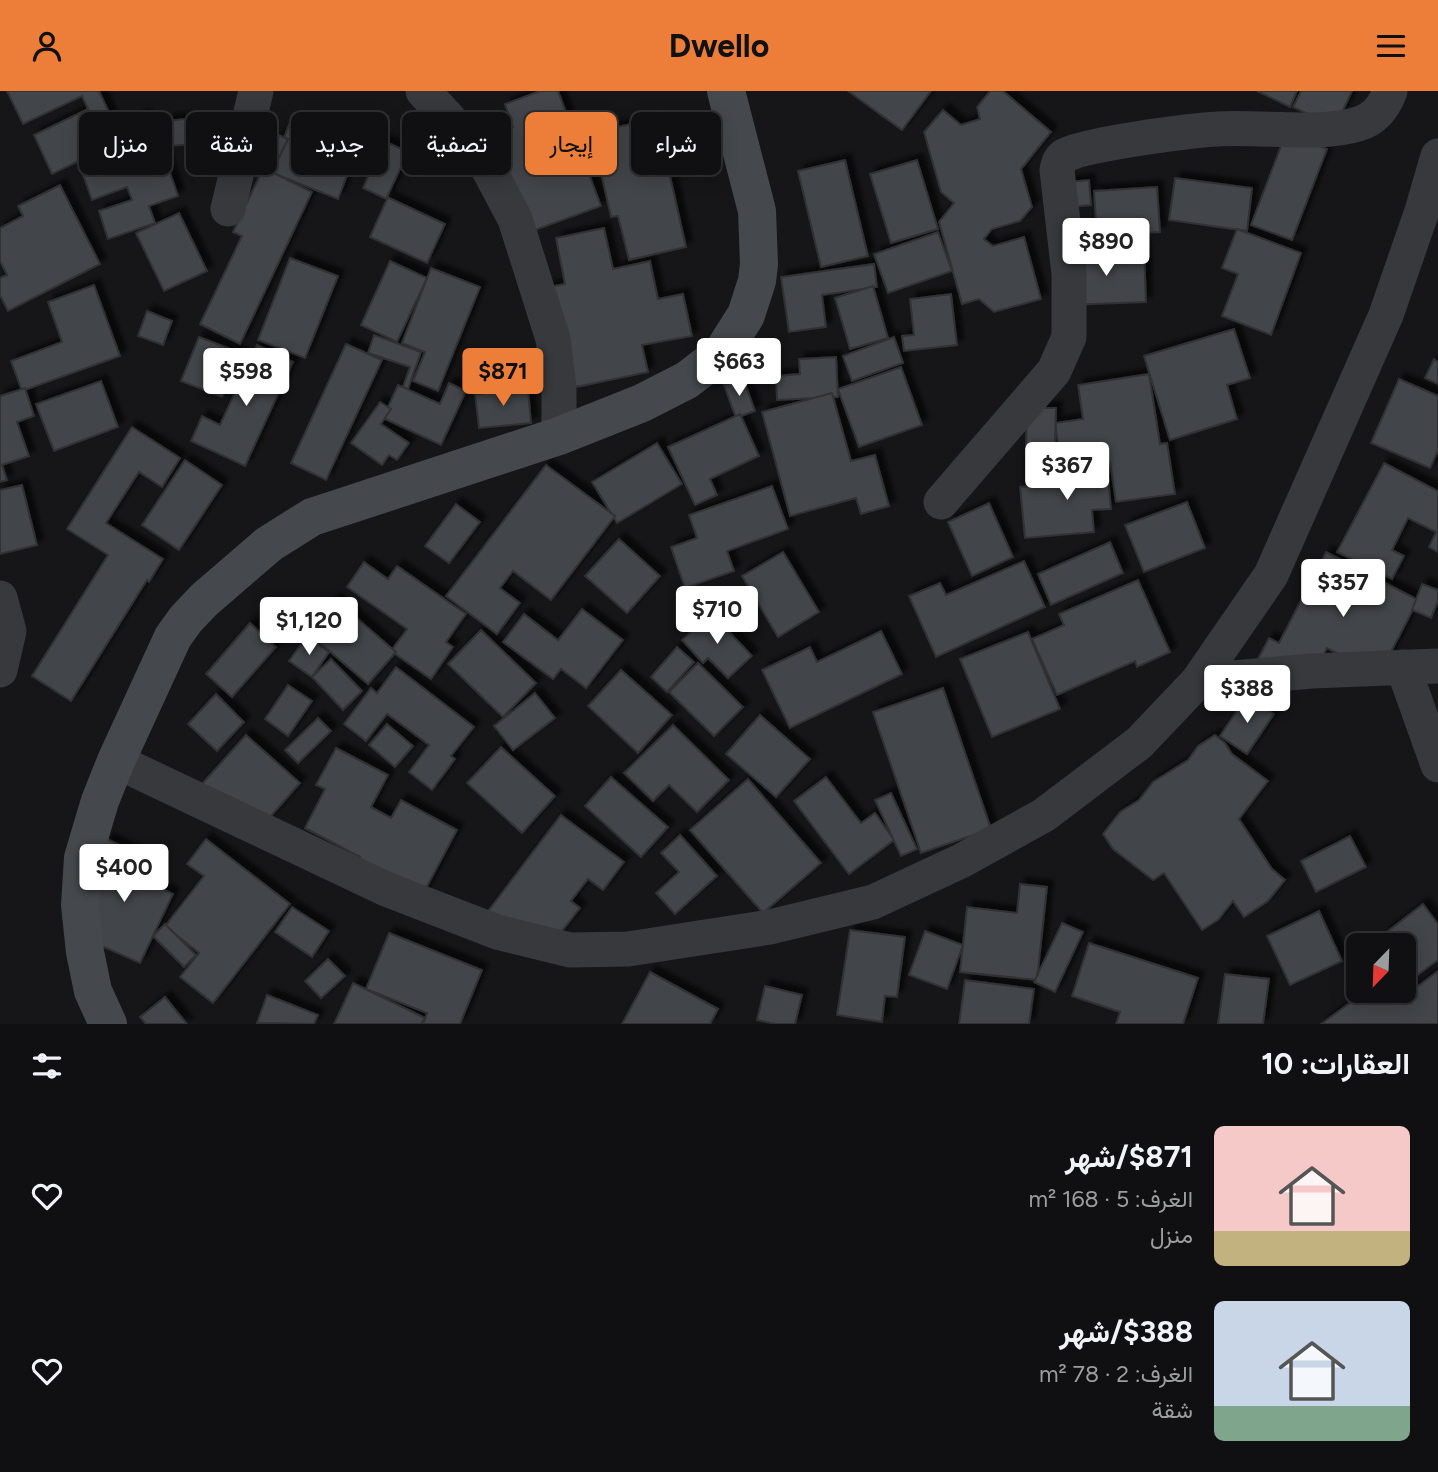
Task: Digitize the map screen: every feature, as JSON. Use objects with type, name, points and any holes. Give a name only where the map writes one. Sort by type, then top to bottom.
[{"type":"street","points":[[228,209],[256,91]]},
{"type":"street","points":[[423,91],[489,170],[515,219],[553,339],[559,387],[559,436]]},
{"type":"street","points":[[108,1024],[93,991],[80,905],[83,858],[100,801],[116,761],[161,661],[179,628],[204,600],[269,544],[312,517],[559,436],[642,403],[687,380],[722,353],[746,315],[758,273],[757,211],[726,91]]},
{"type":"street","points":[[941,502],[1054,371],[1069,337],[1069,274],[1057,170],[1065,155],[1109,144],[1217,129],[1321,128],[1357,124],[1376,116],[1390,91]]},
{"type":"street","points":[[116,761],[386,890],[497,932],[570,950],[628,949],[771,927],[873,902],[949,867],[1044,815],[1139,743],[1198,681],[1271,575],[1386,315],[1423,211],[1438,156]]},
{"type":"street","points":[[0,598],[9,631],[0,670]]},
{"type":"street","points":[[1198,681],[1312,671],[1438,666]]},
{"type":"street","points":[[1403,667],[1438,765]]},
{"type":"building","points":[[7,91],[99,91],[109,112],[82,112],[88,109],[82,96],[23,124]]},
{"type":"building","points":[[540,91],[558,91],[566,112],[525,112],[525,175],[589,175],[601,206],[524,234],[502,175],[511,175],[513,127],[511,112],[508,112],[505,104]]},
{"type":"building","points":[[848,91],[931,91],[902,130]]},
{"type":"building","points":[[990,91],[1003,91],[1051,132],[1021,169],[1032,207],[1020,221],[992,229],[984,239],[993,246],[1024,237],[1041,299],[994,312],[979,299],[962,304],[939,222],[954,203],[941,192],[924,132],[943,110],[961,125],[980,119],[977,107]]},
{"type":"building","points":[[1257,91],[1297,91],[1290,107]]},
{"type":"building","points":[[1301,91],[1352,91],[1335,127],[1293,107]]},
{"type":"building","points":[[79,113],[79,161],[52,174],[34,135]]},
{"type":"building","points":[[186,119],[186,145],[172,146],[172,120]]},
{"type":"building","points":[[291,120],[291,175],[347,175],[338,199],[277,175],[277,155]]},
{"type":"building","points":[[631,124],[631,175],[670,175],[686,247],[629,260],[618,216],[611,217],[602,175],[617,175],[617,127]]},
{"type":"building","points":[[1286,133],[1327,149],[1292,240],[1251,225]]},
{"type":"building","points":[[279,135],[288,139],[277,162]]},
{"type":"building","points":[[388,143],[402,149],[402,165],[387,197],[445,224],[427,263],[370,237],[387,199],[363,188],[369,175],[388,175]]},
{"type":"building","points":[[845,160],[868,256],[821,267],[798,171]]},
{"type":"building","points":[[917,160],[938,229],[891,243],[870,174]]},
{"type":"building","points":[[277,174],[312,192],[240,344],[200,324],[242,236],[233,232],[260,175]]},
{"type":"building","points":[[83,175],[171,175],[178,196],[149,206],[155,223],[108,239],[99,211],[132,200],[127,187],[92,200]]},
{"type":"building","points":[[1175,178],[1252,188],[1247,231],[1169,220]]},
{"type":"building","points":[[1089,180],[1091,205],[1060,208],[1058,183]]},
{"type":"building","points":[[60,185],[100,264],[8,311],[0,295],[0,278],[7,275],[0,261],[0,228],[23,216],[18,206]]},
{"type":"building","points":[[1157,187],[1160,232],[1097,236],[1094,191]]},
{"type":"building","points":[[179,213],[207,271],[164,291],[136,233]]},
{"type":"building","points":[[604,228],[613,269],[650,261],[658,299],[683,294],[692,336],[642,345],[648,372],[562,390],[538,289],[565,284],[556,238]]},
{"type":"building","points":[[1237,229],[1301,253],[1271,335],[1222,316],[1238,274],[1222,268]]},
{"type":"building","points":[[938,232],[952,271],[888,293],[874,254]]},
{"type":"building","points":[[1144,250],[1146,302],[1067,305],[1065,253]]},
{"type":"building","points":[[290,258],[338,276],[305,358],[258,340]]},
{"type":"building","points":[[390,261],[427,278],[397,342],[361,325]]},
{"type":"building","points":[[874,264],[877,287],[822,295],[826,327],[789,332],[781,277]]},
{"type":"building","points":[[431,268],[480,287],[438,391],[413,381],[425,352],[402,343]]},
{"type":"building","points":[[94,285],[120,356],[22,391],[11,361],[62,342],[48,302]]},
{"type":"building","points":[[873,286],[888,338],[850,349],[835,298]]},
{"type":"building","points":[[951,294],[957,345],[904,351],[902,336],[914,335],[910,299]]},
{"type":"building","points":[[147,311],[172,321],[163,345],[138,336]]},
{"type":"building","points":[[1234,329],[1250,378],[1227,385],[1237,419],[1170,440],[1144,356]]},
{"type":"building","points":[[374,335],[421,352],[408,389],[403,387],[410,367],[368,353]]},
{"type":"building","points":[[199,337],[241,353],[222,397],[181,381]]},
{"type":"building","points":[[894,337],[903,363],[852,381],[843,356]]},
{"type":"building","points":[[346,344],[382,360],[326,480],[291,463]]},
{"type":"building","points":[[257,345],[293,362],[245,466],[191,441],[202,416],[220,425]]},
{"type":"building","points":[[836,357],[838,397],[777,400],[776,376],[800,374],[799,359]]},
{"type":"building","points":[[1434,359],[1438,362],[1438,384],[1425,378]]},
{"type":"building","points":[[901,367],[922,425],[859,447],[838,389]]},
{"type":"building","points":[[1149,374],[1160,444],[1167,443],[1175,494],[1116,502],[1110,462],[1062,469],[1055,423],[1083,419],[1078,385]]},
{"type":"building","points":[[743,378],[755,411],[736,418],[724,385]]},
{"type":"building","points":[[1399,379],[1438,396],[1438,451],[1430,468],[1371,443]]},
{"type":"building","points":[[101,381],[118,427],[54,451],[36,404]]},
{"type":"building","points":[[449,383],[466,391],[441,445],[383,418],[398,385],[440,404]]},
{"type":"building","points":[[25,388],[34,416],[17,422],[29,456],[2,465],[7,480],[0,482],[0,396]]},
{"type":"building","points":[[528,389],[531,423],[479,428],[475,394]]},
{"type":"building","points":[[832,393],[851,461],[875,455],[889,506],[861,514],[856,498],[790,516],[762,412]]},
{"type":"building","points":[[380,402],[391,409],[381,424],[409,443],[397,460],[389,455],[382,465],[351,443]]},
{"type":"building","points":[[1027,408],[1056,408],[1055,445],[1026,444]]},
{"type":"building","points":[[740,414],[759,456],[710,479],[717,495],[695,505],[668,447]]},
{"type":"building","points":[[132,427],[180,458],[162,487],[139,472],[106,523],[163,559],[71,701],[32,676],[108,555],[67,529]]},
{"type":"building","points":[[657,443],[682,484],[617,523],[592,482]]},
{"type":"building","points":[[1106,456],[1111,509],[1092,510],[1094,532],[1025,538],[1020,487],[1080,482],[1077,459]]},
{"type":"building","points":[[185,460],[222,485],[179,550],[142,525]]},
{"type":"building","points":[[1384,463],[1438,491],[1438,552],[1429,547],[1436,532],[1408,518],[1392,550],[1404,556],[1392,579],[1337,552]]},
{"type":"building","points":[[546,465],[615,516],[551,600],[513,571],[500,588],[520,603],[497,634],[446,596]]},
{"type":"building","points":[[22,485],[37,545],[0,554],[0,490]]},
{"type":"building","points":[[772,486],[788,529],[727,551],[734,571],[685,588],[671,547],[697,538],[689,515]]},
{"type":"building","points":[[1187,502],[1205,548],[1144,572],[1125,525]]},
{"type":"building","points":[[989,503],[1013,557],[972,576],[948,522]]},
{"type":"building","points":[[456,504],[480,522],[449,563],[425,546]]},
{"type":"building","points":[[619,539],[660,576],[627,613],[585,576]]},
{"type":"building","points":[[1110,542],[1123,573],[1051,605],[1038,574]]},
{"type":"building","points":[[783,552],[819,612],[778,637],[742,576]]},
{"type":"building","points":[[1326,552],[1418,600],[1379,675],[1327,648],[1316,669],[1258,659],[1269,638],[1279,643]]},
{"type":"building","points":[[1024,561],[1045,607],[936,657],[909,596],[940,583],[946,595]]},
{"type":"building","points":[[364,562],[388,579],[397,566],[466,614],[446,642],[453,647],[431,679],[391,651],[407,629],[347,587]]},
{"type":"building","points":[[1138,580],[1170,652],[1137,667],[1135,661],[1057,695],[1032,639],[1064,625],[1059,614]]},
{"type":"building","points":[[1422,584],[1438,590],[1438,601],[1431,618],[1412,610]]},
{"type":"building","points":[[335,599],[396,652],[368,684],[307,632]]},
{"type":"building","points":[[582,609],[623,640],[586,688],[561,669],[553,679],[503,642],[524,614],[558,640]]},
{"type":"building","points":[[711,613],[752,656],[728,678],[708,658],[703,663],[682,640]]},
{"type":"building","points":[[250,623],[276,647],[232,697],[206,674]]},
{"type":"building","points":[[481,630],[536,683],[503,717],[448,664]]},
{"type":"building","points":[[881,631],[902,674],[790,728],[762,670],[810,647],[817,662]]},
{"type":"building","points":[[1028,632],[1060,709],[992,737],[960,659]]},
{"type":"building","points":[[307,636],[329,652],[312,677],[289,661]]},
{"type":"building","points":[[677,647],[694,662],[667,692],[651,677]]},
{"type":"building","points":[[331,659],[362,691],[343,710],[312,677]]},
{"type":"building","points":[[698,663],[743,707],[714,736],[669,692]]},
{"type":"building","points":[[396,667],[474,727],[451,756],[455,759],[432,790],[409,772],[429,745],[387,714],[366,741],[344,724],[371,688],[377,693]]},
{"type":"building","points":[[621,670],[672,715],[638,753],[588,706]]},
{"type":"building","points":[[288,685],[312,701],[288,736],[265,719]]},
{"type":"building","points":[[943,688],[991,829],[921,853],[873,712]]},
{"type":"building","points":[[535,693],[555,718],[513,750],[494,726]]},
{"type":"building","points":[[216,694],[244,722],[217,751],[188,724]]},
{"type":"building","points":[[1247,696],[1274,714],[1247,754],[1220,736]]},
{"type":"building","points":[[760,715],[810,759],[776,797],[726,754]]},
{"type":"building","points":[[318,718],[331,731],[298,763],[285,750]]},
{"type":"building","points":[[387,724],[413,746],[395,767],[369,745]]},
{"type":"building","points":[[673,725],[729,780],[697,812],[669,785],[653,801],[624,773]]},
{"type":"building","points":[[246,735],[300,783],[256,833],[201,785]]},
{"type":"building","points":[[1215,735],[1225,743],[1232,754],[1268,781],[1239,819],[1272,869],[1285,880],[1268,901],[1244,917],[1233,901],[1218,920],[1202,930],[1164,873],[1153,880],[1113,849],[1103,834],[1120,812],[1139,800],[1153,782],[1188,760],[1198,746]]},
{"type":"building","points":[[501,747],[555,796],[522,833],[467,783]]},
{"type":"building","points":[[336,748],[388,775],[371,807],[391,818],[401,800],[457,830],[413,913],[348,880],[360,857],[305,828],[325,789],[316,785]]},
{"type":"building","points":[[611,777],[668,827],[641,857],[585,806]]},
{"type":"building","points":[[826,777],[861,823],[875,813],[894,840],[849,874],[794,801]]},
{"type":"building","points":[[748,779],[821,863],[763,913],[690,830]]},
{"type":"building","points":[[891,793],[917,849],[901,856],[875,800]]},
{"type":"building","points":[[561,815],[624,862],[603,890],[588,879],[571,901],[580,908],[551,945],[482,919]]},
{"type":"building","points":[[680,835],[717,876],[675,914],[656,893],[679,872],[661,853]]},
{"type":"building","points":[[1350,836],[1366,867],[1316,892],[1301,861]]},
{"type":"building","points":[[107,839],[150,860],[141,879],[173,894],[140,963],[79,936]]},
{"type":"building","points":[[206,839],[290,904],[213,1003],[180,977],[199,953],[165,926],[204,876],[187,864]]},
{"type":"building","points":[[1020,884],[1047,887],[1037,980],[960,972],[967,907],[1017,913]]},
{"type":"building","points":[[1423,904],[1438,924],[1438,960],[1416,976],[1416,933],[1386,933]]},
{"type":"building","points":[[292,907],[329,931],[312,957],[275,932]]},
{"type":"building","points":[[1319,911],[1342,961],[1290,985],[1267,936]]},
{"type":"building","points":[[1062,923],[1083,932],[1055,992],[1034,982]]},
{"type":"building","points":[[165,924],[196,955],[184,967],[153,936]]},
{"type":"building","points":[[850,930],[905,937],[897,997],[885,996],[882,1022],[837,1015]]},
{"type":"building","points":[[925,931],[963,945],[947,989],[909,975]]},
{"type":"building","points":[[389,933],[482,970],[460,1024],[423,1024],[427,1013],[366,989]]},
{"type":"building","points":[[1089,943],[1198,978],[1183,1024],[1116,1024],[1120,1012],[1072,996]]},
{"type":"building","points":[[328,959],[345,976],[321,998],[305,981]]},
{"type":"building","points":[[1438,971],[1438,1024],[1321,1024],[1350,1003],[1416,1003],[1416,988]]},
{"type":"building","points":[[650,972],[718,1009],[710,1024],[622,1024]]},
{"type":"building","points":[[1225,974],[1269,979],[1263,1024],[1218,1024]]},
{"type":"building","points":[[965,980],[1034,989],[1029,1024],[959,1024]]},
{"type":"building","points":[[353,983],[425,1018],[421,1024],[334,1024]]},
{"type":"building","points":[[765,986],[802,995],[795,1024],[757,1020]]},
{"type":"building","points":[[267,995],[318,1015],[314,1024],[257,1023]]},
{"type":"building","points":[[165,997],[187,1024],[146,1024],[140,1017]]}]
